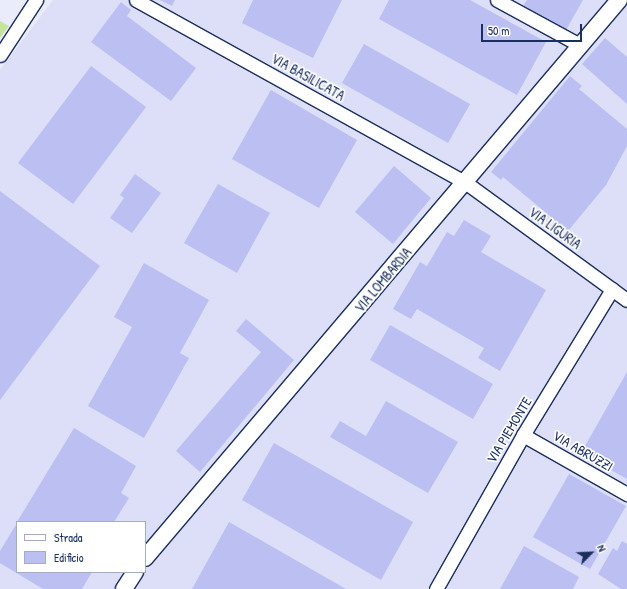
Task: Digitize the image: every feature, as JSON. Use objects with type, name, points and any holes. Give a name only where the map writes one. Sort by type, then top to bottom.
[{"type":"street","points":[[0,55],[36,0]]},
{"type":"street","name":"VIA BASILICATA","points":[[136,0],[465,182]]},
{"type":"street","points":[[497,0],[580,45]]},
{"type":"street","name":"VIA LOMBARDIA","points":[[146,557],[619,0]]},
{"type":"street","name":"VIA LIGURIA","points":[[465,182],[627,300]]},
{"type":"street","name":"VIA PIEMONTE","points":[[436,589],[523,435],[612,290]]},
{"type":"street","name":"VIA ABRUZZI","points":[[523,435],[627,494]]},
{"type":"street","points":[[124,589],[134,573]]},
{"type":"shaded area","points":[[53,0],[627,0],[627,589],[0,589],[0,70]]},
{"type":"green space","points":[[0,21],[9,26],[0,38]]},
{"type":"building","points":[[160,0],[175,0],[172,6]]},
{"type":"building","points":[[253,0],[342,0],[313,58],[242,23]]},
{"type":"building","points":[[389,0],[470,0],[546,42],[517,95],[379,19]]},
{"type":"building","points":[[527,0],[583,0],[566,30],[523,6]]},
{"type":"building","points":[[121,2],[131,10],[127,16],[196,68],[171,101],[91,42]]},
{"type":"building","points":[[605,38],[627,57],[627,104],[582,64]]},
{"type":"building","points":[[364,44],[470,104],[448,143],[342,83]]},
{"type":"building","points":[[91,66],[146,107],[73,204],[18,163]]},
{"type":"building","points":[[570,76],[582,86],[579,89],[627,129],[627,146],[606,185],[568,231],[503,177],[501,180],[491,172]]},
{"type":"building","points":[[271,90],[357,140],[319,208],[232,159]]},
{"type":"building","points":[[394,166],[431,198],[393,244],[355,212]]},
{"type":"building","points":[[135,174],[161,193],[132,233],[110,218],[124,198],[120,195]]},
{"type":"building","points":[[218,184],[270,213],[237,273],[184,243]]},
{"type":"building","points":[[0,191],[100,266],[0,400]]},
{"type":"building","points":[[464,220],[491,236],[481,252],[546,290],[500,371],[478,358],[484,348],[417,309],[411,319],[393,309],[420,262],[427,266],[447,232],[454,236]]},
{"type":"building","points":[[144,263],[209,300],[180,353],[189,358],[144,438],[88,406],[132,327],[114,317]]},
{"type":"building","points":[[246,319],[294,360],[200,472],[176,451],[261,352],[236,331]]},
{"type":"building","points":[[390,325],[493,384],[473,419],[370,360]]},
{"type":"building","points":[[627,372],[627,479],[581,453]]},
{"type":"building","points":[[386,401],[458,442],[428,493],[330,437],[340,421],[366,436]]},
{"type":"building","points":[[74,428],[136,466],[121,493],[129,498],[115,521],[18,521]]},
{"type":"building","points":[[274,443],[413,522],[381,580],[242,500]]},
{"type":"building","points":[[569,474],[626,506],[590,569],[533,537]]},
{"type":"building","points":[[229,522],[346,589],[192,589]]},
{"type":"building","points":[[16,525],[16,573],[0,563],[0,551]]},
{"type":"building","points":[[622,541],[627,544],[627,589],[621,589],[598,574],[613,548],[617,551]]},
{"type":"building","points":[[524,546],[579,577],[573,589],[500,589]]},
{"type":"building","points":[[17,573],[91,573],[82,589],[43,589]]}]
